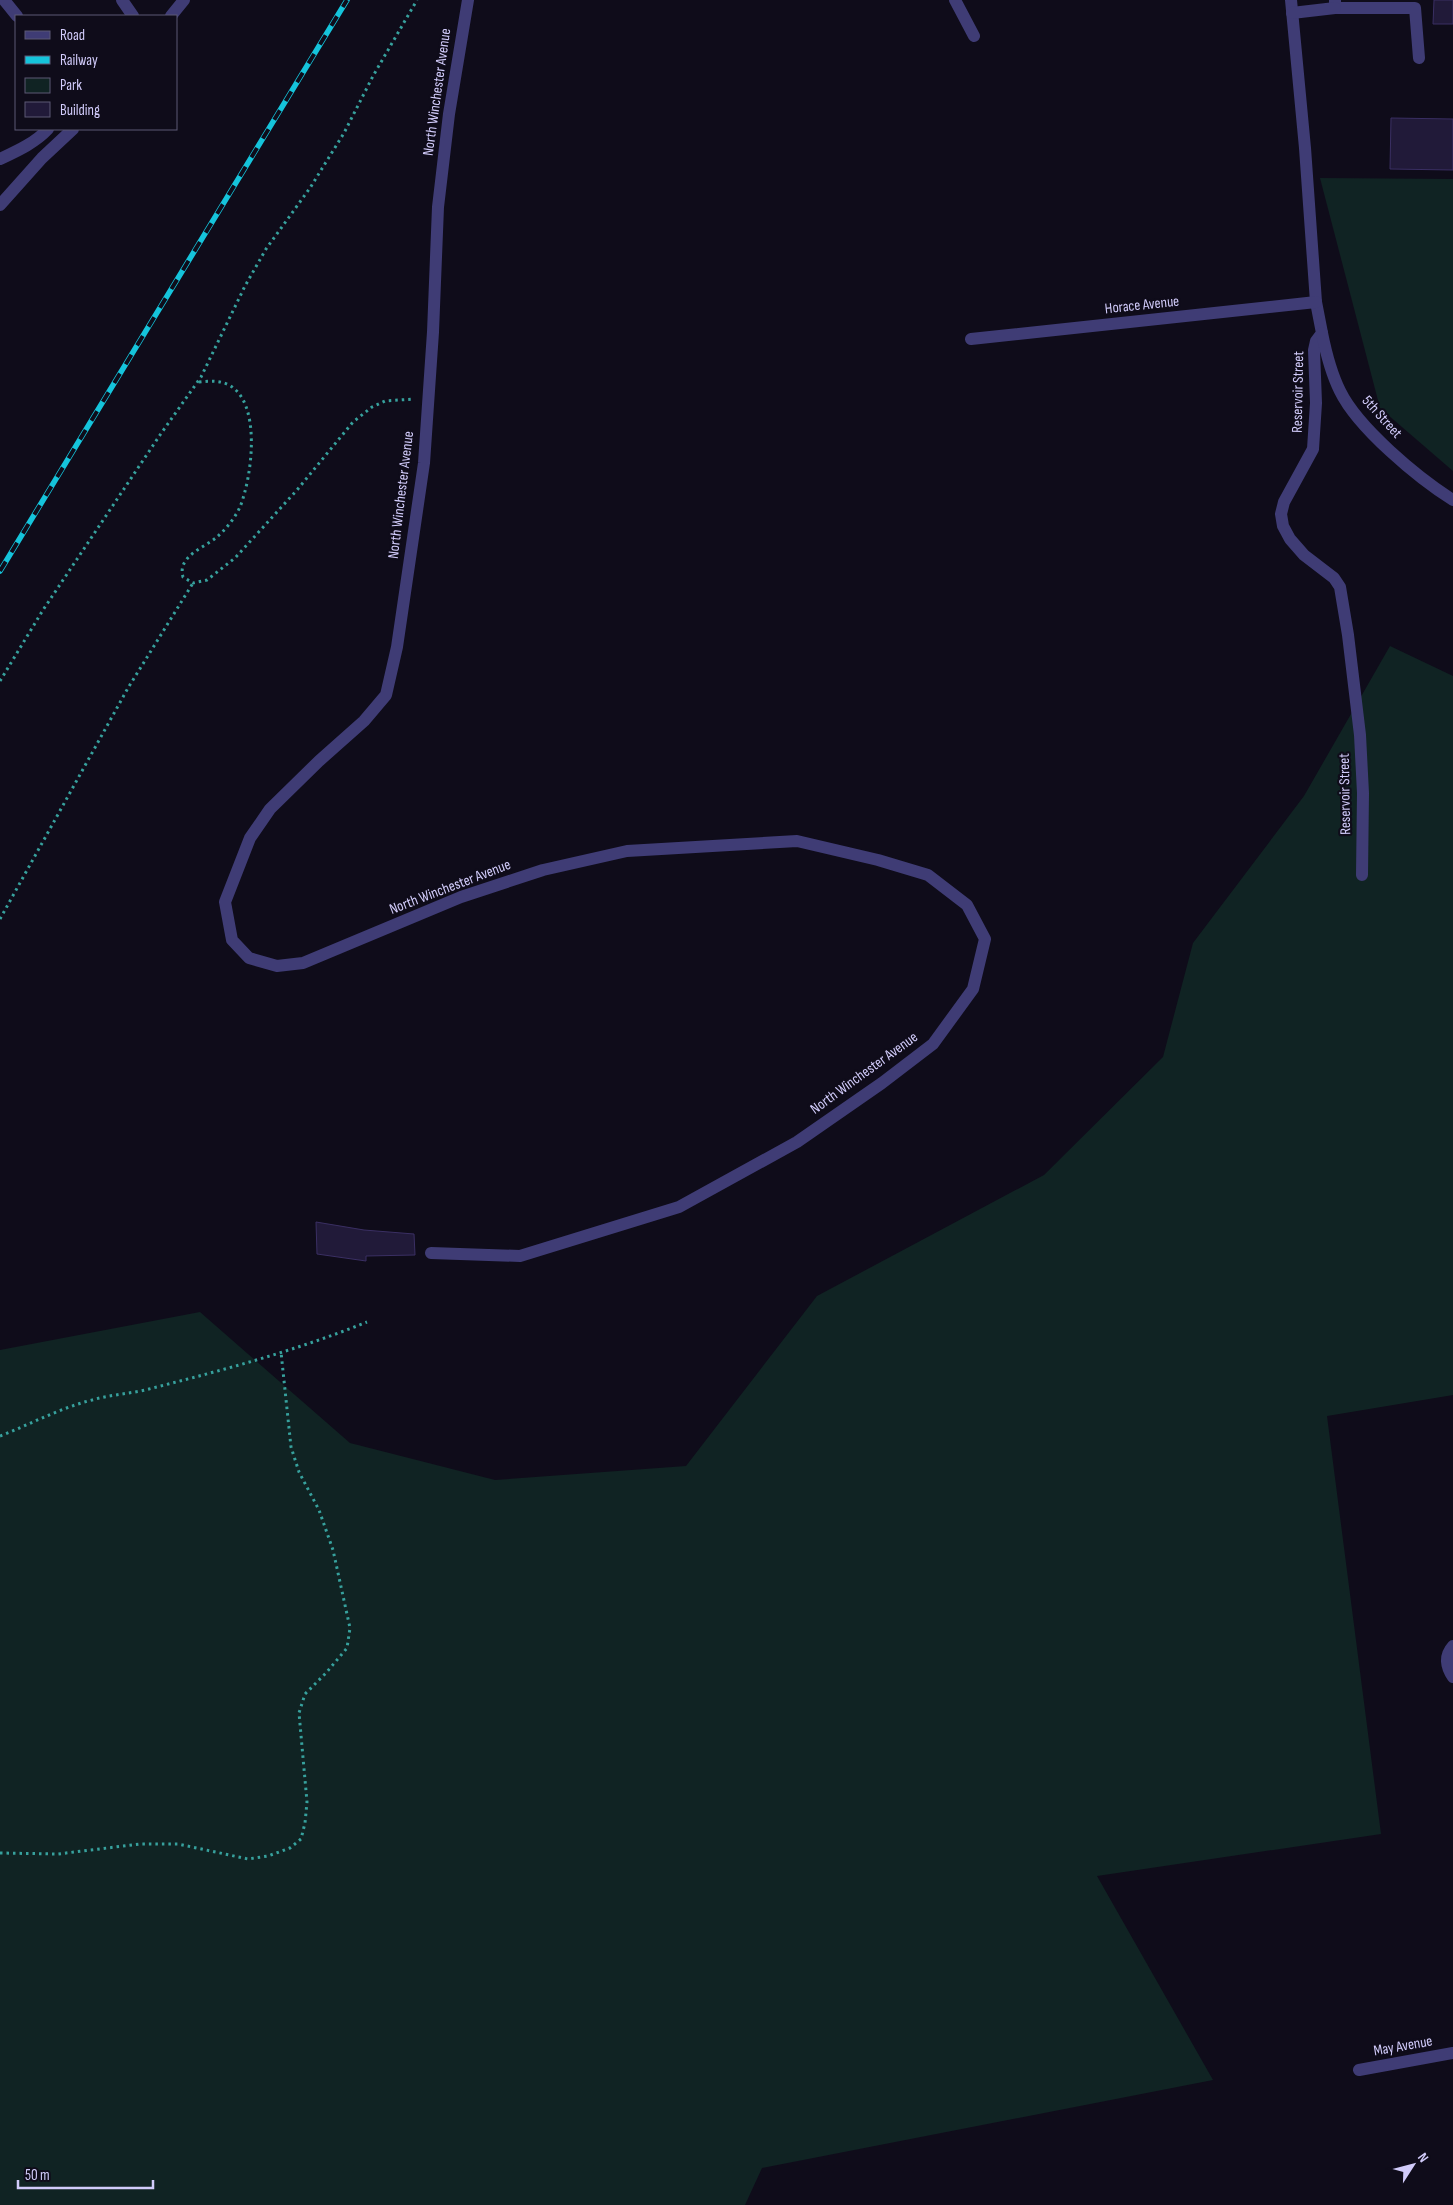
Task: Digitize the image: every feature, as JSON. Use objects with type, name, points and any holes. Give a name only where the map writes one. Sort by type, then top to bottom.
[{"type":"street","points":[[4,0],[16,15]]},
{"type":"street","points":[[122,0],[133,15]]},
{"type":"street","points":[[172,15],[184,0]]},
{"type":"street","name":"North Winchester Avenue","points":[[431,1253],[520,1256],[679,1207],[797,1142],[882,1083],[933,1044],[973,988],[986,939],[966,905],[928,876],[878,860],[797,841],[627,851],[543,870],[470,894],[303,963],[277,966],[249,958],[232,940],[226,902],[250,838],[270,809],[318,761],[364,721],[386,695],[397,647],[424,463],[438,208],[449,114],[468,0]]},
{"type":"street","points":[[955,0],[974,36]]},
{"type":"street","points":[[1322,332],[1316,302],[1306,148],[1291,6],[1335,4],[1415,8],[1419,58]]},
{"type":"street","points":[[0,158],[24,147],[47,130]]},
{"type":"street","points":[[0,205],[42,158],[71,130]]},
{"type":"street","name":"Horace Avenue","points":[[971,339],[1316,302]]},
{"type":"street","name":"5th Street","points":[[1322,332],[1327,358],[1340,392],[1347,403],[1383,444],[1410,469],[1453,500]]},
{"type":"street","name":"Reservoir Street","points":[[1322,332],[1316,341],[1314,350],[1316,403],[1313,449],[1284,502],[1281,514],[1283,526],[1290,539],[1304,556],[1334,578],[1340,587],[1360,735],[1363,793],[1362,875]]},
{"type":"street","points":[[1453,1646],[1447,1658],[1447,1667],[1453,1677]]},
{"type":"street","name":"May Avenue","points":[[1360,2070],[1453,2053]]},
{"type":"path","points":[[0,681],[49,602],[160,435],[198,382],[215,352],[245,286],[266,250],[310,188],[344,134],[373,76],[417,0]]},
{"type":"path","points":[[198,382],[214,381],[234,388],[243,400],[249,417],[252,437],[250,465],[240,506],[230,523],[217,538],[193,553],[183,563],[181,570],[184,577],[193,583],[208,580],[235,558],[297,490],[341,434],[372,407],[385,401],[429,398]]},
{"type":"path","points":[[0,919],[128,688],[193,583]]},
{"type":"path","points":[[0,1436],[91,1400],[140,1391],[281,1352],[367,1322]]},
{"type":"path","points":[[0,1853],[58,1854],[140,1844],[178,1844],[248,1859],[275,1854],[290,1848],[301,1839],[307,1802],[298,1713],[300,1703],[305,1694],[347,1648],[350,1628],[333,1550],[319,1510],[299,1472],[291,1447],[281,1352]]},
{"type":"green space","points":[[1320,178],[1453,179],[1453,471],[1380,408]]},
{"type":"green space","points":[[1390,646],[1453,676],[1453,1395],[1327,1416],[1381,1834],[1097,1876],[1213,2080],[762,2168],[745,2205],[0,2205],[0,1350],[200,1312],[350,1443],[495,1480],[686,1466],[817,1296],[1044,1175],[1163,1057],[1193,943],[1304,796]]},
{"type":"building","points":[[1434,0],[1453,0],[1453,24],[1433,24]]},
{"type":"building","points":[[1391,118],[1453,119],[1453,170],[1390,169]]},
{"type":"building","points":[[316,1222],[364,1230],[414,1234],[415,1255],[366,1256],[366,1261],[317,1254]]},
{"type":"railway","points":[[0,571],[347,0]]}]
